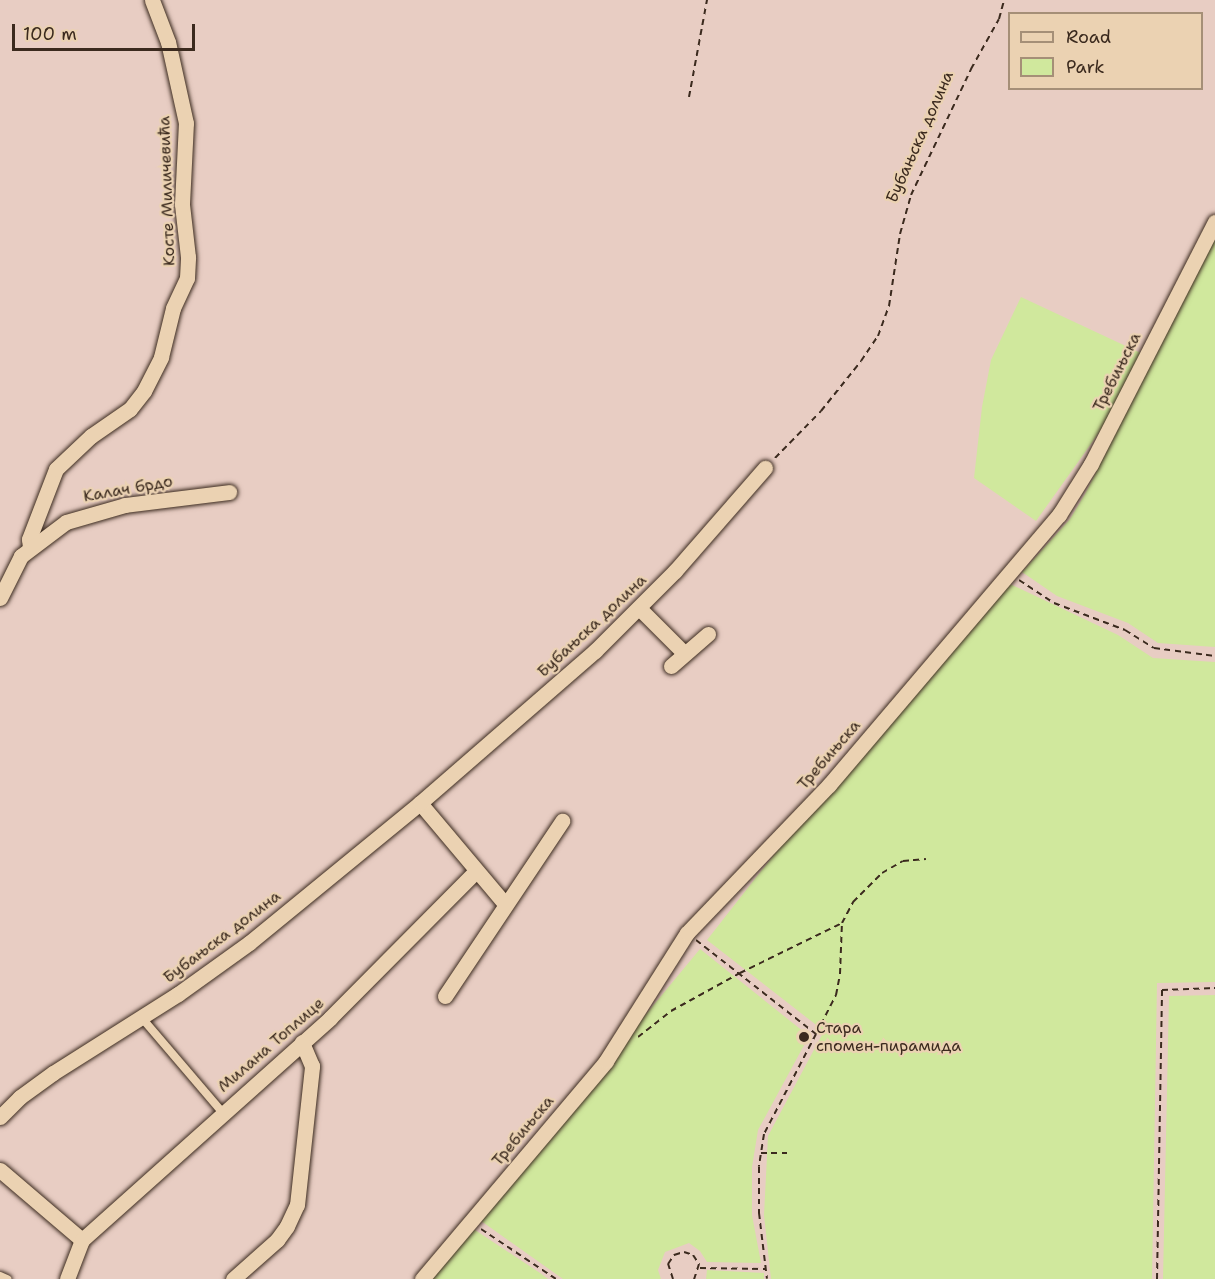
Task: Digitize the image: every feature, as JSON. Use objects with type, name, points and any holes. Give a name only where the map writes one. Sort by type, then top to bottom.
[{"type":"street","name":"Косте Миличевића","points":[[30,547],[29,538],[39,519],[56,469],[91,436],[130,409],[144,391],[160,357],[173,308],[187,278],[188,257],[182,204],[186,123],[168,42],[152,0]]},
{"type":"street","name":"Требињска","points":[[422,1279],[606,1061],[687,933],[829,785],[1059,515],[1076,490],[1215,222]]},
{"type":"street","name":"Бубањска долина","points":[[0,1117],[20,1097],[53,1073],[141,1017],[249,943],[420,803],[595,651],[682,563],[765,468]]},
{"type":"street","name":"Калач брдо","points":[[0,598],[16,563],[30,547],[66,522],[92,512],[169,498],[203,497],[228,492]]},
{"type":"street","points":[[639,608],[684,653]]},
{"type":"street","points":[[671,666],[708,633]]},
{"type":"street","points":[[420,803],[506,904]]},
{"type":"street","points":[[445,996],[562,821]]},
{"type":"street","name":"Милана Топлице","points":[[67,1279],[82,1240],[351,998],[476,871]]},
{"type":"street","points":[[233,1279],[277,1240],[297,1205],[312,1066],[302,1042]]},
{"type":"street","points":[[0,1170],[82,1240]]},
{"type":"lane","points":[[141,1017],[222,1112]]},
{"type":"lane","points":[[0,1276],[7,1279]]},
{"type":"path","points":[[689,97],[707,0]]},
{"type":"path","name":"Бубањска долина","points":[[765,468],[821,411],[878,336],[889,306],[900,234],[911,195],[971,69],[999,19],[1004,0]]},
{"type":"path","points":[[1010,575],[1054,603],[1125,630],[1154,648],[1215,656]]},
{"type":"path","points":[[767,1279],[759,1213],[764,1134],[836,995],[840,974],[842,923],[852,902],[882,873],[903,861],[926,859]]},
{"type":"path","points":[[634,1040],[672,1011],[842,923]]},
{"type":"path","points":[[687,933],[816,1034]]},
{"type":"path","points":[[1157,1279],[1162,990],[1215,988]]},
{"type":"path","points":[[761,1153],[788,1153]]},
{"type":"path","points":[[470,1221],[556,1279]]},
{"type":"path","points":[[673,1279],[668,1264],[678,1252],[693,1255],[699,1268],[694,1279]]},
{"type":"path","points":[[699,1268],[766,1269]]},
{"type":"green space","points":[[1215,237],[1215,647],[1158,643],[1128,623],[1057,596],[1022,572],[1070,519],[1085,494]]},
{"type":"green space","points":[[1021,297],[1145,355],[1108,420],[1036,521],[974,478],[982,407],[991,360]]},
{"type":"green space","points":[[1010,584],[1118,635],[1153,658],[1215,662],[1215,982],[1157,983],[1152,1279],[771,1279],[764,1215],[768,1136],[824,1031],[707,940],[809,810],[898,714]]},
{"type":"green space","points":[[700,949],[809,1036],[758,1130],[752,1167],[752,1215],[761,1263],[707,1262],[700,1251],[689,1243],[665,1252],[658,1270],[661,1279],[563,1279],[477,1218]]},
{"type":"green space","points":[[1215,995],[1215,1279],[1163,1279],[1169,996]]},
{"type":"green space","points":[[469,1226],[540,1273],[548,1279],[422,1279]]},
{"type":"green space","points":[[707,1270],[764,1273],[764,1279],[706,1279]]},
{"type":"place","name":"Стара спомен-пирамида","points":[[804,1037]]}]
